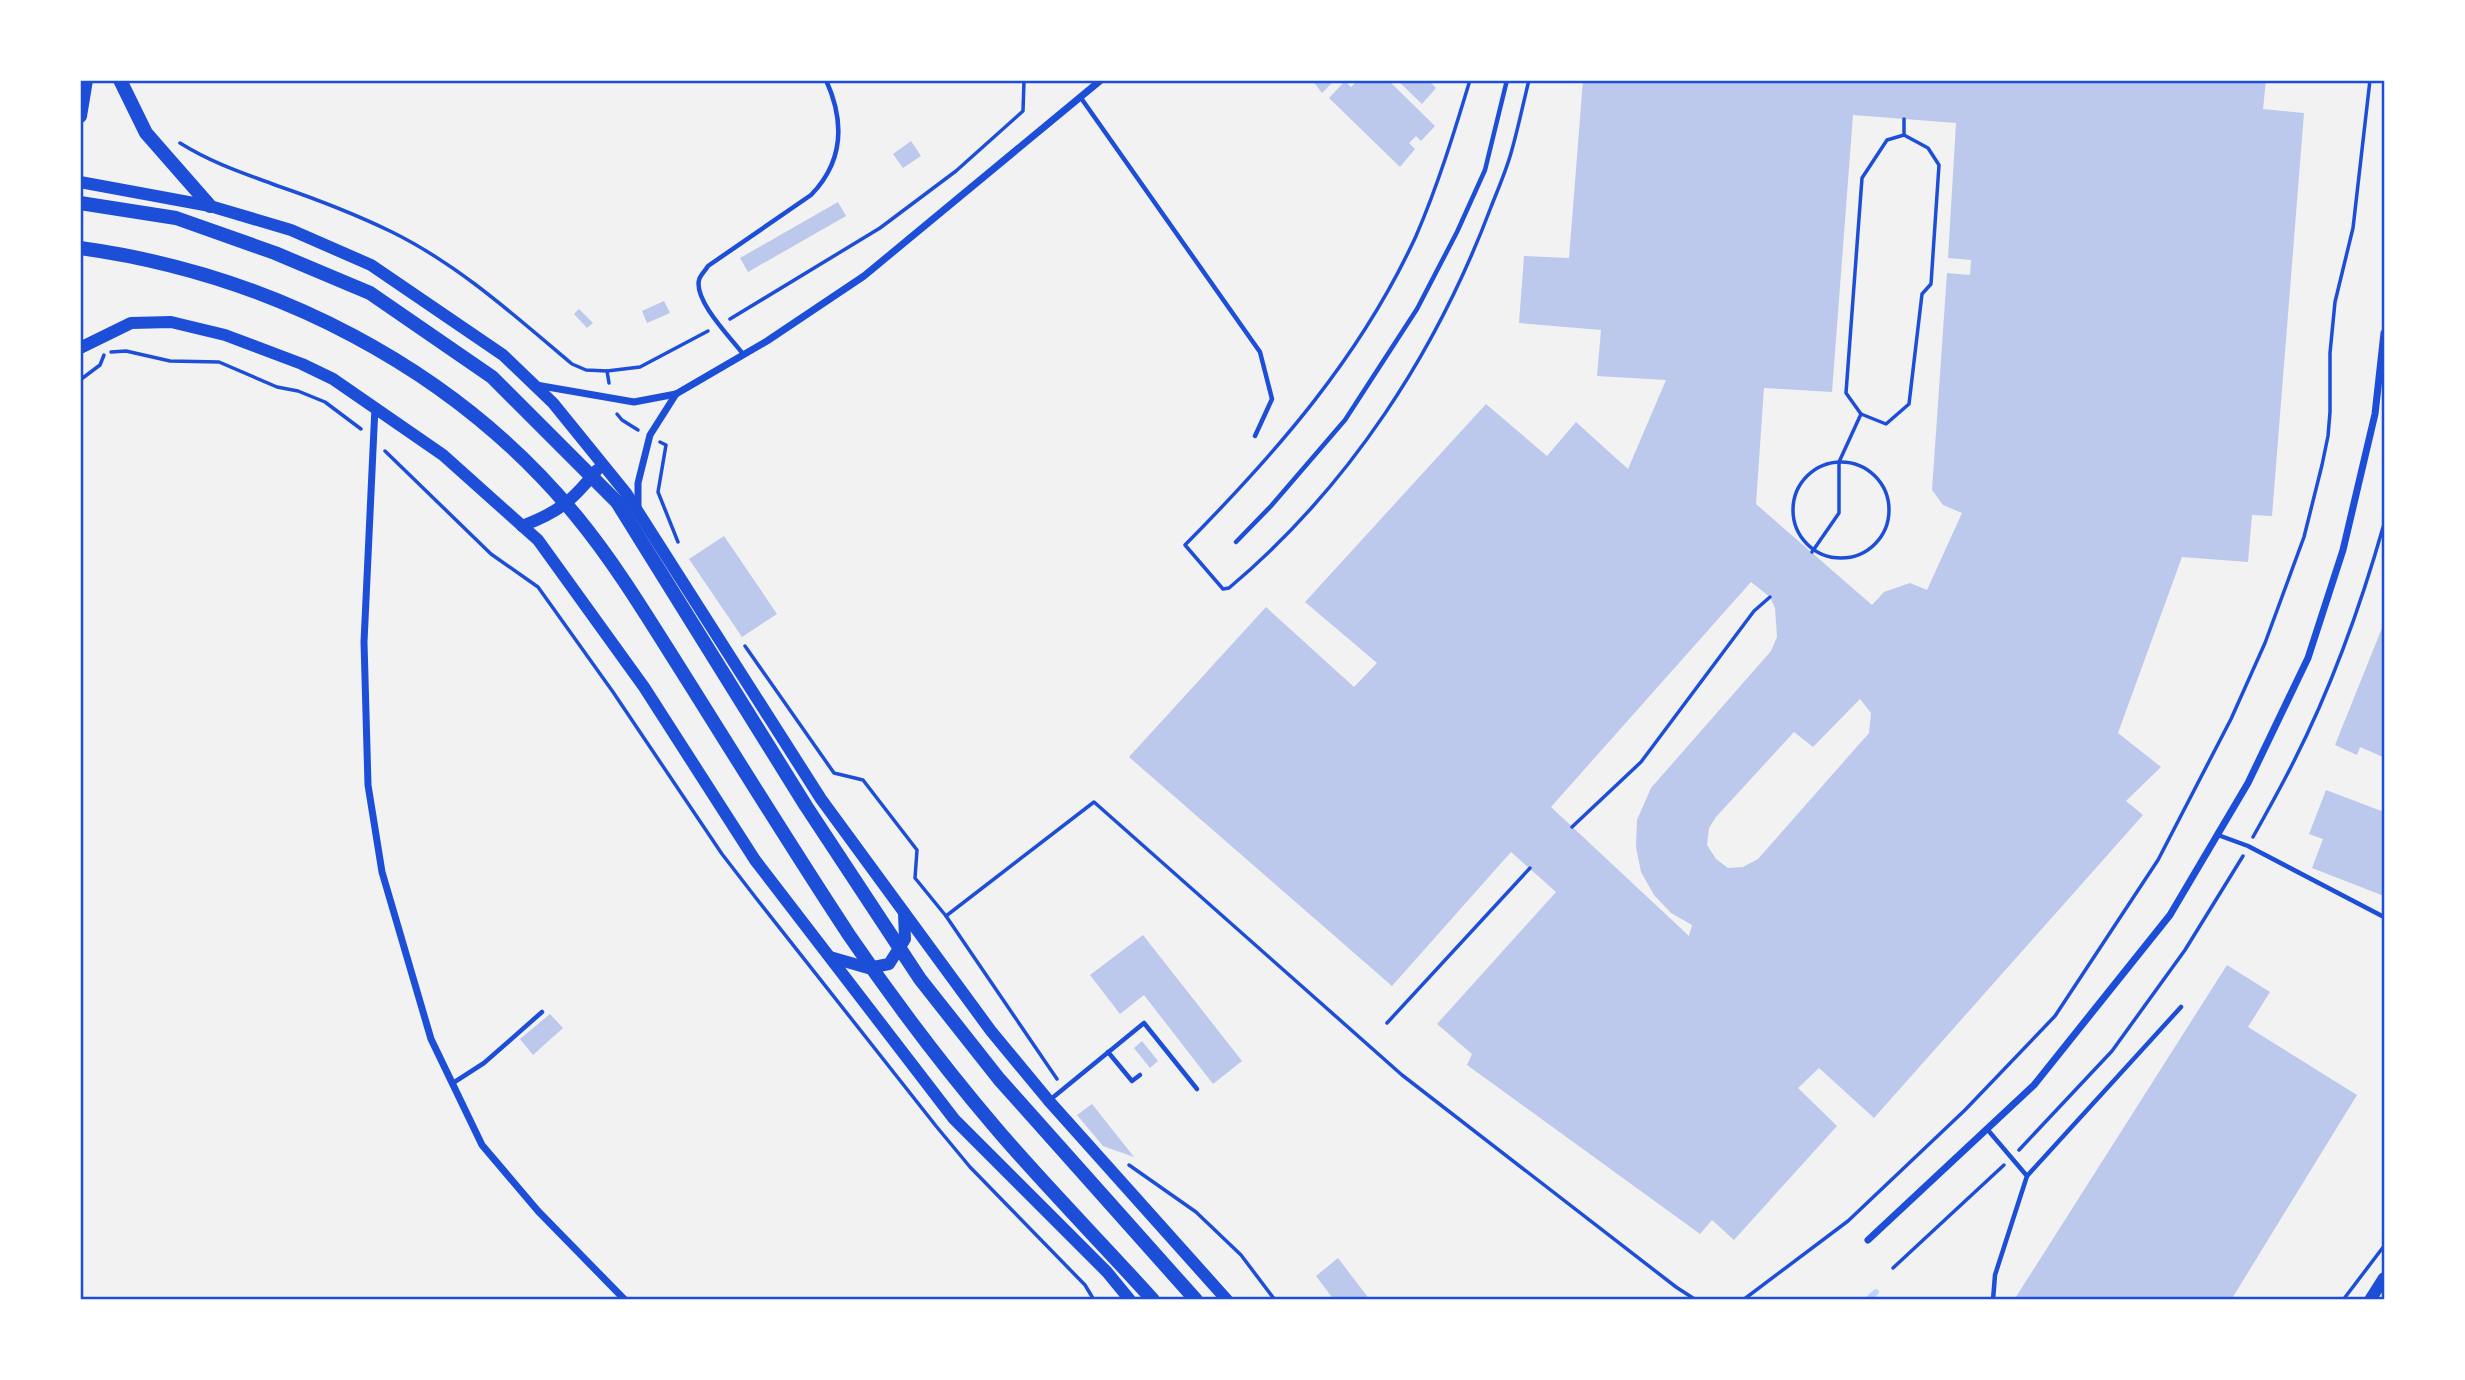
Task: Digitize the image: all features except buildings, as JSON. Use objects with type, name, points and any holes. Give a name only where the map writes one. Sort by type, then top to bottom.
[{"type":"highway","points":[[80,116],[86,80]]},
{"type":"highway","points":[[120,80],[146,134],[210,206]]},
{"type":"highway","points":[[80,203],[176,218],[299,263],[370,293],[492,377],[617,502],[806,806],[920,979],[999,1080],[1196,1300]]},
{"type":"highway","points":[[80,248],[203,273],[285,303],[325,321],[393,359],[454,400],[498,436],[539,475],[590,533],[634,596],[850,935],[911,1022],[996,1129],[1153,1300]]},
{"type":"main road","points":[[80,182],[210,206],[291,230],[371,265],[503,355],[533,384],[552,403],[626,493],[821,799],[991,1031],[1049,1101],[1227,1300]]},
{"type":"main road","points":[[80,348],[131,323],[170,322],[225,335],[302,364],[333,379],[375,406],[443,455],[538,540],[644,687],[755,860],[954,1119],[1107,1272],[1130,1300]]},
{"type":"main road","points":[[522,526],[550,516],[579,493],[602,465]]},
{"type":"main road","points":[[830,957],[867,968],[889,964],[905,939],[904,912]]},
{"type":"main road","points":[[2370,1300],[2385,1278]]},
{"type":"street","points":[[533,384],[634,402],[676,394],[767,341],[864,276],[1101,80]]},
{"type":"street","points":[[1868,1240],[2034,1085],[2170,915],[2248,783],[2308,658],[2343,550],[2375,414],[2385,333]]},
{"type":"street","points":[[638,511],[638,483],[650,435],[676,394]]},
{"type":"street","points":[[375,406],[364,642],[368,785],[382,872],[431,1039],[482,1145],[538,1211],[625,1300]]},
{"type":"lane","points":[[743,354],[706,307],[700,293],[699,279],[708,266],[811,195],[823,183],[838,142],[839,121],[835,99],[826,80]]},
{"type":"lane","points":[[1236,542],[1345,419],[1417,309],[1485,170],[1507,80]]},
{"type":"lane","points":[[1081,98],[1260,352],[1272,399],[1255,436]]},
{"type":"lane","points":[[2218,835],[2248,846],[2385,917]]},
{"type":"lane","points":[[1993,1300],[1995,1275],[2027,1176],[2181,1007]]},
{"type":"lane","points":[[452,1083],[484,1063],[542,1012]]},
{"type":"lane","points":[[1049,1101],[1144,1023],[1197,1089]]},
{"type":"lane","points":[[1108,1052],[1132,1081],[1140,1074]]},
{"type":"lane","points":[[1987,1129],[2027,1176]]},
{"type":"path","points":[[1185,545],[1292,432],[1345,362],[1394,280],[1416,235],[1443,169],[1470,80]]},
{"type":"path","points":[[1743,1300],[1849,1222],[1965,1110],[2055,1016],[2158,859],[2231,719],[2265,643],[2300,548],[2324,456],[2330,412],[2330,353],[2334,302],[2353,228],[2370,80]]},
{"type":"path","points":[[607,371],[640,367],[720,324],[880,228],[956,171],[1023,111],[1024,81]]},
{"type":"path","points":[[1903,135],[1904,119]]},
{"type":"path","points":[[1903,135],[1928,148],[1939,165],[1931,284],[1922,294],[1909,404],[1886,424],[1861,414],[1846,393],[1863,178],[1887,140],[1903,135]]},
{"type":"path","points":[[80,380],[100,365],[105,354],[126,351],[170,361],[219,362],[267,383],[325,402],[374,439],[491,554],[538,587],[722,854],[970,1167],[1085,1285],[1094,1300]]},
{"type":"path","points":[[1812,551],[1839,513],[1839,462],[1861,414]]},
{"type":"path","points":[[1839,462],[1854,463],[1869,471],[1881,483],[1889,498],[1890,515],[1886,531],[1876,545],[1862,555],[1845,559],[1812,551],[1802,540],[1792,512],[1794,497],[1801,483],[1811,472],[1824,465],[1839,462]]},
{"type":"path","points":[[1572,827],[1641,762],[1754,611],[1769,597]]},
{"type":"path","points":[[741,640],[834,774],[863,780],[918,850],[915,878],[946,916],[1064,1089]]},
{"type":"path","points":[[946,916],[1094,802],[1402,1075],[1696,1300]]},
{"type":"path","points":[[1387,1023],[1530,868]]},
{"type":"path","points":[[1126,1164],[1196,1212],[1241,1255],[1275,1300]]},
{"type":"path","points":[[2343,1300],[2385,1246]]},
{"type":"waterway","points":[[1867,1300],[1876,1292]]}]
